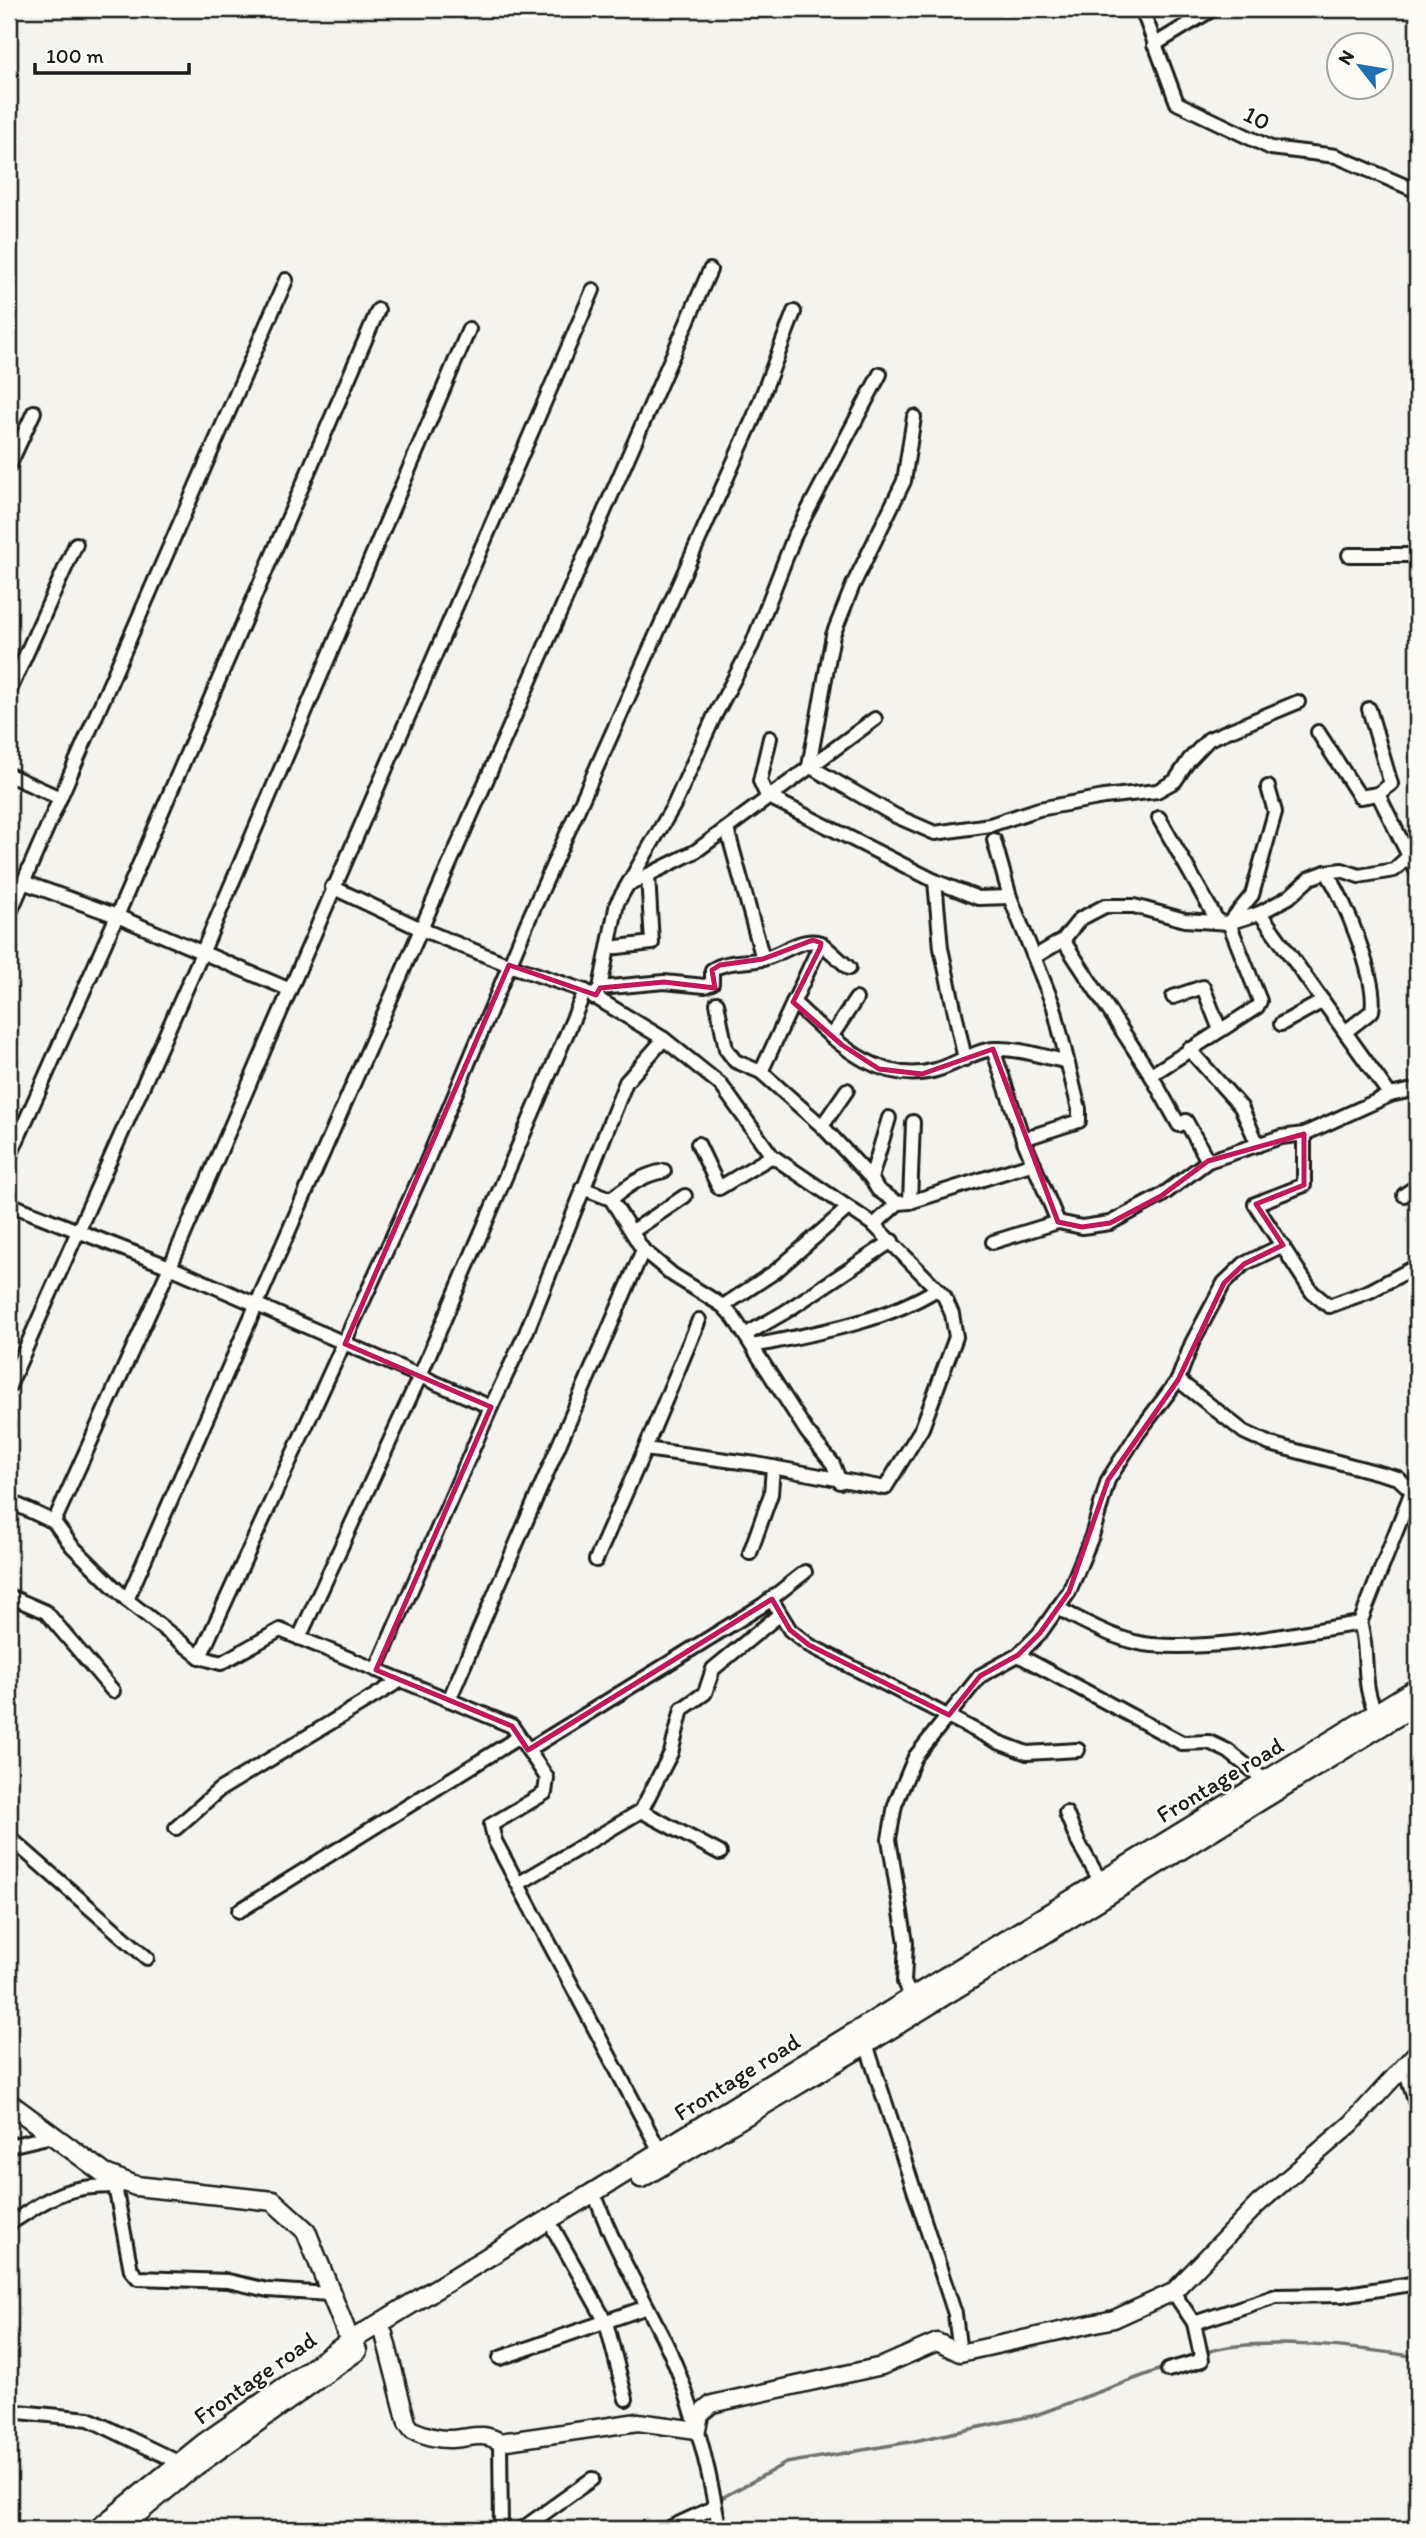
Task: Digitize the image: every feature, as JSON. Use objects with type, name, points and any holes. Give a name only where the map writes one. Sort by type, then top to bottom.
[{"type":"main road","name":"Frontage road","points":[[98,2529],[184,2466],[270,2395],[664,2159],[911,1997],[1101,1882],[1272,1785],[1417,1688]]},
{"type":"main road","points":[[9,2102],[52,2137],[105,2174],[136,2186],[273,2201],[306,2231],[352,2347],[384,2334],[598,2203],[664,2159],[866,2044],[1272,1785],[1417,1704]]},
{"type":"main road","points":[[119,2529],[184,2466]]},
{"type":"street","name":"10","points":[[1142,9],[1177,103],[1271,148],[1336,156],[1417,191]]},
{"type":"street","points":[[1154,45],[1213,9]]},
{"type":"street","points":[[127,1600],[258,1307],[710,270]]},
{"type":"street","points":[[9,915],[286,280]]},
{"type":"street","points":[[54,1522],[170,1267],[332,887],[593,290]]},
{"type":"street","points":[[9,1158],[117,916],[378,310]]},
{"type":"street","points":[[200,1657],[425,1166],[509,965],[754,417],[794,312]]},
{"type":"street","points":[[9,1386],[203,951],[469,329]]},
{"type":"street","points":[[299,1638],[593,992],[609,948],[617,903],[674,805],[714,717],[752,645],[794,537],[880,374]]},
{"type":"street","points":[[9,466],[34,412]]},
{"type":"street","points":[[809,766],[833,635],[853,585],[904,481],[914,417]]},
{"type":"street","points":[[9,692],[76,544]]},
{"type":"street","points":[[1349,555],[1417,555]]},
{"type":"street","points":[[809,766],[850,792],[935,833],[990,825],[1039,809],[1157,791],[1175,781],[1189,760],[1209,739],[1298,702]]},
{"type":"street","points":[[1318,732],[1360,797],[1378,794],[1391,784],[1369,709]]},
{"type":"street","points":[[631,883],[696,851],[727,830],[767,796],[875,719]]},
{"type":"street","points":[[770,738],[760,781],[767,796],[935,881],[978,898],[1010,897]]},
{"type":"street","points":[[9,775],[60,798]]},
{"type":"street","points":[[1223,922],[1252,895],[1275,812],[1268,787]]},
{"type":"street","points":[[1378,794],[1417,872]]},
{"type":"street","points":[[1151,1075],[1259,1004],[1223,922],[1159,818]]},
{"type":"street","points":[[727,830],[763,959]]},
{"type":"street","points":[[994,840],[1010,897],[1036,956],[1054,1007],[1065,1061],[1079,1109],[1079,1121],[1023,1139]]},
{"type":"street","points":[[1036,956],[1063,940],[1080,919],[1105,906],[1133,906],[1185,920],[1223,922],[1260,913],[1289,897],[1310,878],[1326,872],[1342,870],[1359,876],[1394,870],[1409,856]]},
{"type":"street","points":[[1326,872],[1339,890],[1374,985],[1372,1011],[1345,1032]]},
{"type":"street","points":[[609,948],[652,943],[648,875]]},
{"type":"street","points":[[935,881],[941,948],[965,1059]]},
{"type":"street","points":[[23,882],[117,916],[288,989]]},
{"type":"street","points":[[332,887],[421,929],[509,965],[593,992],[664,1039],[721,1085],[772,1156],[874,1225],[892,1241],[937,1289],[952,1314],[956,1337],[944,1376],[922,1428],[885,1488],[840,1482],[773,1467],[645,1449]]},
{"type":"street","points":[[1260,913],[1390,1095]]},
{"type":"street","points":[[593,992],[664,982],[705,986],[712,983],[712,970],[720,965],[763,959],[809,940],[821,943],[849,968]]},
{"type":"street","points":[[1063,940],[1151,1075],[1180,1125],[1186,1121],[1208,1161]]},
{"type":"street","points":[[761,1072],[821,943]]},
{"type":"street","points":[[1172,997],[1203,987],[1220,1030]]},
{"type":"street","points":[[831,1037],[856,999]]},
{"type":"street","points":[[1281,1024],[1323,1001]]},
{"type":"street","points":[[793,1002],[831,1037],[879,1069],[894,1074],[922,1074],[993,1049],[1065,1061]]},
{"type":"street","points":[[717,1003],[726,1049],[735,1061],[761,1072],[822,1126],[871,1178],[878,1190],[904,1202]]},
{"type":"street","points":[[376,1670],[536,1311],[582,1188],[626,1082],[664,1039]]},
{"type":"street","points":[[993,1049],[1023,1139],[1058,1222]]},
{"type":"street","points":[[1189,1049],[1241,1107],[1258,1145]]},
{"type":"street","points":[[993,1242],[1058,1222],[1082,1227],[1110,1223],[1161,1196],[1208,1161],[1281,1137],[1304,1134],[1390,1095],[1417,1089]]},
{"type":"street","points":[[822,1126],[847,1090]]},
{"type":"street","points":[[871,1178],[889,1118]]},
{"type":"street","points":[[904,1202],[913,1122]]},
{"type":"street","points":[[1304,1134],[1304,1185],[1255,1204],[1312,1292],[1329,1306],[1370,1291],[1417,1266]]},
{"type":"street","points":[[698,1144],[719,1188],[772,1156]]},
{"type":"street","points":[[874,1225],[904,1202],[1034,1163]]},
{"type":"street","points":[[611,1199],[630,1184],[650,1174],[664,1171]]},
{"type":"street","points":[[1404,1195],[1417,1186]]},
{"type":"street","points":[[582,1188],[611,1199],[643,1250],[673,1275],[723,1306],[746,1335],[807,1432],[834,1464],[840,1482]]},
{"type":"street","points":[[633,1231],[685,1196]]},
{"type":"street","points":[[9,1204],[170,1267],[419,1378],[491,1407]]},
{"type":"street","points":[[723,1306],[776,1271],[847,1209]]},
{"type":"street","points":[[746,1335],[892,1241]]},
{"type":"street","points":[[911,1997],[904,1982],[906,1942],[889,1839],[895,1805],[915,1757],[980,1676],[1018,1656],[1058,1608],[1069,1592],[1092,1536],[1108,1480],[1138,1433],[1178,1380],[1192,1343],[1224,1283],[1244,1264],[1283,1245]]},
{"type":"street","points":[[449,1700],[587,1386],[643,1250]]},
{"type":"street","points":[[753,1346],[834,1330],[853,1322],[869,1320],[937,1289]]},
{"type":"street","points":[[596,1560],[699,1321]]},
{"type":"street","points":[[1178,1380],[1244,1432],[1270,1444],[1398,1478],[1409,1485],[1412,1491],[1360,1623],[1366,1641],[1368,1699],[1377,1713]]},
{"type":"street","points":[[750,1553],[771,1494],[773,1467]]},
{"type":"street","points":[[9,1501],[54,1522],[72,1546],[127,1600],[200,1657],[221,1663],[280,1630],[512,1726],[547,1778],[545,1793],[491,1825],[495,1840],[664,2159]]},
{"type":"street","points":[[528,1750],[771,1599],[805,1572]]},
{"type":"street","points":[[9,1596],[46,1612],[113,1690]]},
{"type":"street","points":[[771,1599],[790,1630],[809,1645],[899,1693],[998,1742],[1027,1753],[1078,1751]]},
{"type":"street","points":[[1058,1608],[1108,1633],[1151,1645],[1264,1641],[1360,1623]]},
{"type":"street","points":[[518,1884],[641,1811],[671,1753],[682,1709],[705,1693],[713,1669],[779,1615]]},
{"type":"street","points":[[1018,1656],[1182,1743],[1209,1742],[1219,1747],[1272,1785]]},
{"type":"street","points":[[176,1828],[219,1790],[401,1680]]},
{"type":"street","points":[[239,1911],[519,1737]]},
{"type":"street","points":[[641,1811],[720,1853]]},
{"type":"street","points":[[1066,1813],[1079,1844],[1101,1882]]},
{"type":"street","points":[[9,1837],[147,1958]]},
{"type":"street","points":[[866,2044],[955,2314],[960,2353]]},
{"type":"street","points":[[697,2430],[701,2414],[712,2404],[882,2366],[937,2342],[960,2353],[1114,2319],[1172,2292],[1258,2204],[1351,2124],[1405,2069],[1417,2052]]},
{"type":"street","points":[[1405,2069],[1417,2107]]},
{"type":"street","points":[[9,2146],[52,2137]]},
{"type":"street","points":[[9,2224],[59,2192],[102,2184],[136,2186]]},
{"type":"street","points":[[115,2186],[131,2270],[138,2278],[228,2281],[268,2290],[330,2294]]},
{"type":"street","points":[[598,2203],[608,2232],[671,2353],[697,2430],[715,2507],[723,2529]]},
{"type":"street","points":[[554,2230],[606,2322],[626,2399]]},
{"type":"street","points":[[1194,2323],[1276,2295],[1342,2295],[1417,2283]]},
{"type":"street","points":[[1168,2370],[1202,2360],[1194,2323],[1172,2292]]},
{"type":"street","points":[[500,2358],[647,2307]]},
{"type":"street","points":[[384,2334],[407,2423],[412,2430],[449,2440],[479,2434],[489,2435],[500,2442],[638,2422],[697,2430]]},
{"type":"street","points":[[9,2412],[89,2420],[184,2466]]},
{"type":"street","points":[[500,2442],[500,2529]]},
{"type":"street","points":[[522,2529],[592,2479]]},
{"type":"street","points":[[667,2529],[715,2507]]},
{"type":"highlighted area","points":[[813,940],[821,943],[793,1002],[842,1045],[879,1069],[922,1074],[993,1049],[1058,1222],[1082,1227],[1110,1223],[1161,1196],[1208,1161],[1304,1134],[1304,1185],[1256,1204],[1283,1245],[1244,1264],[1224,1283],[1178,1380],[1108,1480],[1069,1592],[1040,1633],[1018,1655],[980,1676],[949,1715],[809,1645],[790,1630],[772,1599],[528,1750],[512,1726],[376,1670],[491,1407],[345,1344],[509,965],[596,995],[600,988],[664,982],[715,988],[712,970],[720,965],[763,959]]},
{"type":"waterway","points":[[1204,2353],[1225,2348],[1279,2344],[1339,2347],[1417,2357]]},
{"type":"waterway","points":[[718,2500],[786,2463],[910,2442],[1036,2415],[1164,2368]]}]
